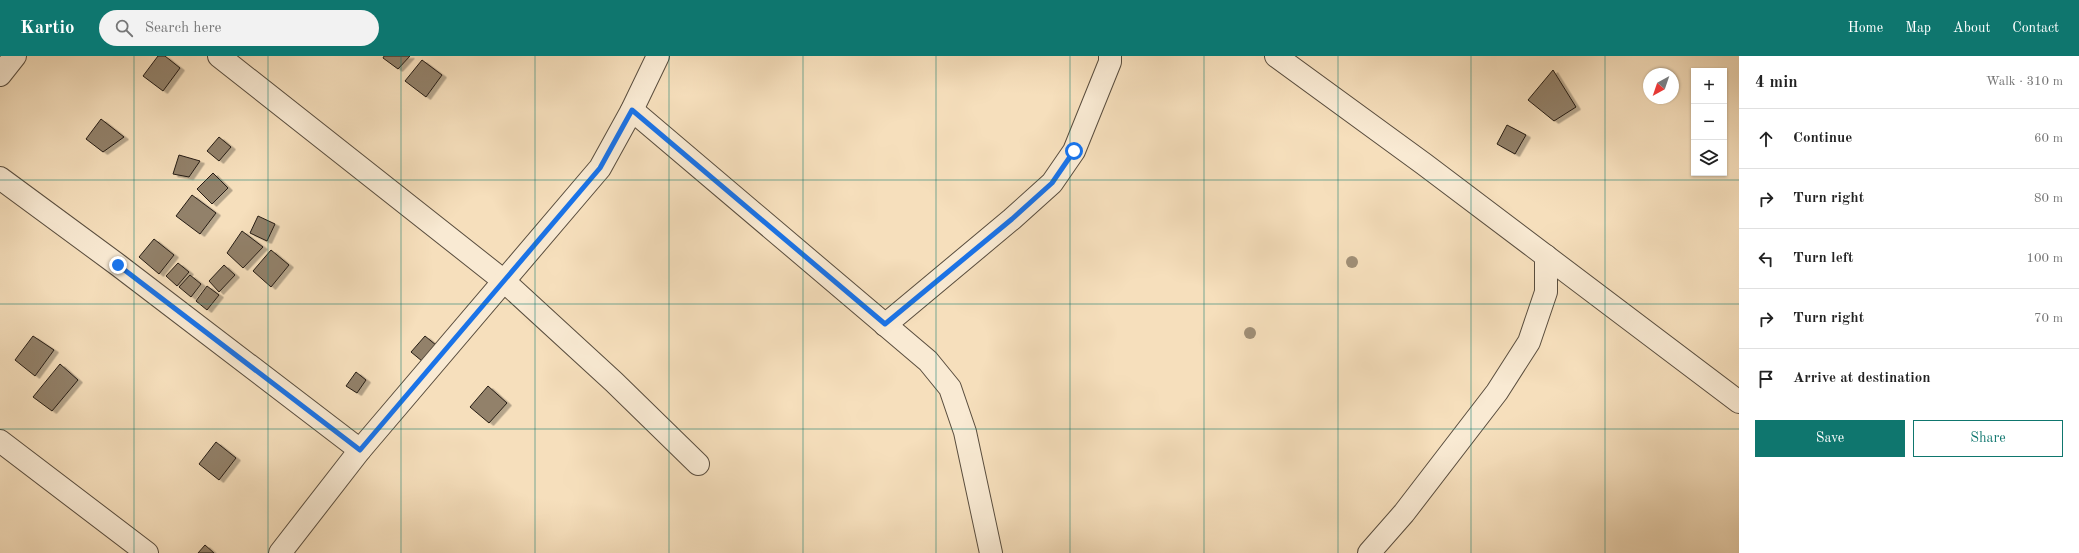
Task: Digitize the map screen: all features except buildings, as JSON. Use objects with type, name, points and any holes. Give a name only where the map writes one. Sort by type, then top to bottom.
[{"type":"street","points":[[0,75],[15,56]]},
{"type":"street","points":[[219,56],[504,281],[614,382],[698,464]]},
{"type":"street","points":[[280,553],[360,450],[600,168],[632,110],[658,56]]},
{"type":"street","points":[[885,324],[1012,219],[1052,183],[1074,151],[1110,62],[1110,56]]},
{"type":"street","points":[[1276,56],[1424,164],[1739,402]]},
{"type":"street","points":[[632,110],[928,361],[950,388],[965,432],[991,553]]},
{"type":"street","points":[[0,178],[118,265],[360,450]]},
{"type":"street","points":[[1369,553],[1404,513],[1497,392],[1529,342],[1546,292],[1546,256]]},
{"type":"street","points":[[0,441],[147,553]]},
{"type":"route","points":[[118,265],[360,450],[600,168],[632,110],[885,324],[1012,219],[1052,183],[1074,151]]}]
